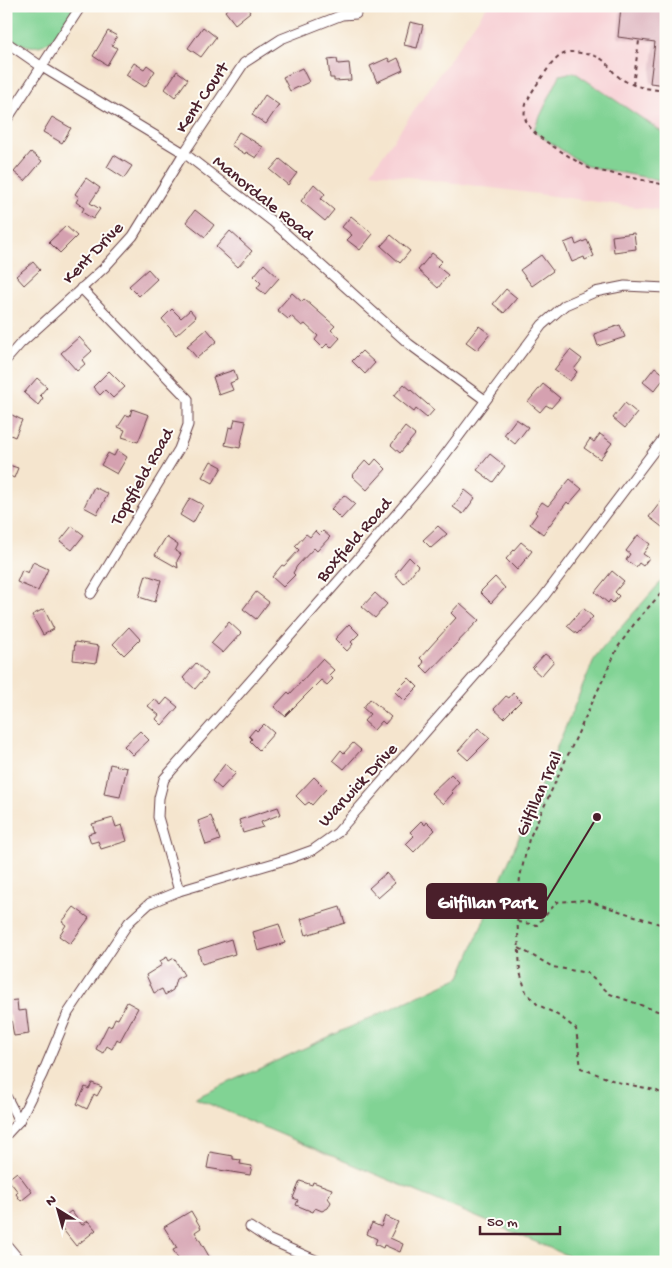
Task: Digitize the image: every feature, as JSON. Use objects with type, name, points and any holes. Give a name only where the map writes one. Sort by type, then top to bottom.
[{"type":"street","points":[[6,121],[81,6]]},
{"type":"street","name":"Kent Court","points":[[184,153],[244,63],[281,39],[342,15],[356,14]]},
{"type":"street","name":"Manordale Road","points":[[6,42],[42,67],[184,153],[273,222],[410,344],[485,400]]},
{"type":"street","name":"Kent Drive","points":[[6,360],[20,344],[104,268],[133,236],[184,153]]},
{"type":"street","name":"Boxfield Road","points":[[179,891],[158,817],[159,798],[164,779],[433,471],[542,325],[565,305],[595,292],[625,286],[666,288]]},
{"type":"street","name":"Topsfield Road","points":[[81,288],[188,399],[188,424],[179,449],[91,594]]},
{"type":"street","name":"Warwick Drive","points":[[6,1135],[19,1121],[42,1075],[68,1013],[129,922],[150,903],[179,891],[313,850],[337,833],[542,600],[666,435]]},
{"type":"street","points":[[6,1096],[19,1121]]},
{"type":"street","points":[[250,1227],[268,1239],[320,1262]]},
{"type":"street","points":[[6,1244],[21,1262]]},
{"type":"path","points":[[633,85],[639,41]]},
{"type":"path","points":[[666,91],[646,89],[633,85],[619,78],[603,59],[594,55],[571,52],[560,56],[551,64],[526,104],[526,120],[536,135],[586,166],[666,185]]},
{"type":"path","name":"Gilfillan Trail","points":[[666,588],[637,620],[618,646],[529,839],[520,877],[518,922],[520,972],[526,992],[537,1004],[561,1017],[576,1029],[581,1068],[617,1082],[655,1090],[666,1096]]},
{"type":"path","points":[[518,922],[538,924],[557,902],[585,900],[666,926]]},
{"type":"path","points":[[519,948],[552,966],[586,973],[610,994],[660,1012],[666,1017]]},
{"type":"shaded area","points":[[487,6],[666,6],[666,211],[371,172]]},
{"type":"green space","points":[[8,6],[76,6],[55,36],[40,46],[31,46],[6,36]]},
{"type":"green space","points":[[574,72],[665,134],[659,180],[586,166],[533,131],[560,75]]},
{"type":"green space","points":[[666,576],[666,1262],[583,1262],[195,1098],[460,977],[595,657]]},
{"type":"building","points":[[231,6],[246,6],[250,12],[235,24],[225,11]]},
{"type":"building","points":[[621,6],[666,6],[666,85],[650,83],[655,42],[618,37]]},
{"type":"building","points":[[410,22],[423,25],[417,48],[404,45]]},
{"type":"building","points":[[203,27],[216,37],[201,57],[188,48]]},
{"type":"building","points":[[108,31],[117,36],[112,45],[117,48],[107,65],[93,56]]},
{"type":"building","points":[[388,58],[390,62],[398,58],[403,70],[377,82],[370,66]]},
{"type":"building","points":[[337,59],[338,64],[349,63],[351,80],[334,81],[334,78],[330,78],[328,60]]},
{"type":"building","points":[[134,63],[144,69],[147,65],[155,71],[145,87],[126,75]]},
{"type":"building","points":[[302,68],[309,82],[290,91],[283,77]]},
{"type":"building","points":[[177,71],[188,79],[175,97],[165,89]]},
{"type":"building","points":[[265,95],[279,105],[266,124],[252,115]]},
{"type":"building","points":[[52,117],[71,128],[62,143],[43,132]]},
{"type":"building","points":[[239,132],[263,147],[256,158],[246,152],[245,154],[231,145]]},
{"type":"building","points":[[31,152],[42,161],[25,181],[14,172]]},
{"type":"building","points":[[114,155],[132,166],[124,178],[107,167]]},
{"type":"building","points":[[280,159],[297,173],[288,185],[270,170]]},
{"type":"building","points":[[86,178],[100,188],[90,203],[100,209],[93,219],[82,212],[84,208],[76,202],[79,197],[75,194]]},
{"type":"building","points":[[314,184],[325,194],[321,199],[334,210],[325,221],[301,201]]},
{"type":"building","points":[[195,210],[214,225],[205,237],[186,222]]},
{"type":"building","points":[[351,216],[373,234],[360,250],[347,240],[352,235],[342,227]]},
{"type":"building","points":[[66,226],[77,236],[60,253],[49,242]]},
{"type":"building","points":[[230,231],[252,251],[238,267],[216,247]]},
{"type":"building","points":[[634,233],[636,249],[614,252],[612,236]]},
{"type":"building","points":[[391,235],[410,251],[400,263],[381,246]]},
{"type":"building","points":[[574,239],[576,245],[587,240],[594,256],[585,260],[584,257],[572,262],[564,243]]},
{"type":"building","points":[[432,253],[442,261],[437,266],[448,275],[438,288],[418,270]]},
{"type":"building","points":[[541,255],[553,271],[532,286],[520,270]]},
{"type":"building","points":[[33,262],[40,270],[24,285],[16,276]]},
{"type":"building","points":[[264,264],[279,278],[265,294],[257,288],[261,283],[254,276]]},
{"type":"building","points":[[148,269],[157,279],[139,296],[129,286]]},
{"type":"building","points":[[506,289],[517,298],[504,313],[493,304]]},
{"type":"building","points":[[292,293],[302,302],[304,299],[335,326],[331,330],[340,338],[331,348],[327,344],[323,348],[315,340],[318,336],[305,324],[302,326],[291,316],[288,319],[277,310]]},
{"type":"building","points":[[172,309],[181,318],[190,310],[196,317],[176,335],[162,319]]},
{"type":"building","points":[[620,325],[625,337],[598,346],[594,334]]},
{"type":"building","points":[[479,326],[490,334],[477,350],[466,342]]},
{"type":"building","points":[[207,329],[217,341],[197,358],[187,346]]},
{"type":"building","points":[[79,337],[92,351],[82,360],[85,364],[77,371],[61,353]]},
{"type":"building","points":[[570,350],[582,359],[574,369],[577,372],[570,381],[554,370]]},
{"type":"building","points":[[362,351],[375,363],[365,374],[352,361]]},
{"type":"building","points":[[655,367],[666,376],[654,391],[643,382]]},
{"type":"building","points":[[234,370],[237,380],[230,383],[233,390],[219,395],[213,377]]},
{"type":"building","points":[[109,371],[125,387],[113,398],[105,390],[100,395],[93,387]]},
{"type":"building","points":[[37,378],[47,387],[40,395],[43,398],[38,405],[24,393]]},
{"type":"building","points":[[404,384],[434,410],[427,418],[416,409],[414,412],[394,396]]},
{"type":"building","points":[[543,384],[560,398],[551,408],[546,405],[540,412],[528,402]]},
{"type":"building","points":[[625,403],[637,413],[625,428],[613,418]]},
{"type":"building","points":[[132,409],[149,415],[138,442],[122,437],[125,430],[118,427],[126,415],[130,416]]},
{"type":"building","points":[[10,414],[22,420],[15,437],[6,433],[6,423]]},
{"type":"building","points":[[235,419],[246,421],[240,448],[225,445],[229,427],[233,428]]},
{"type":"building","points":[[516,419],[528,427],[515,444],[504,435]]},
{"type":"building","points":[[405,427],[415,435],[400,453],[391,445]]},
{"type":"building","points":[[600,434],[612,443],[600,459],[584,448],[590,439],[594,442]]},
{"type":"building","points":[[117,450],[127,457],[117,474],[101,465],[108,453],[114,456]]},
{"type":"building","points":[[490,454],[505,466],[493,482],[477,470]]},
{"type":"building","points":[[376,459],[386,469],[367,490],[352,476],[366,460],[371,465]]},
{"type":"building","points":[[211,461],[222,467],[213,483],[202,477]]},
{"type":"building","points":[[6,464],[18,468],[14,478],[6,474]]},
{"type":"building","points":[[570,479],[582,489],[569,504],[567,502],[543,534],[530,524],[537,514],[535,512],[542,502],[548,506]]},
{"type":"building","points":[[94,487],[108,494],[97,514],[84,507]]},
{"type":"building","points":[[465,490],[475,498],[463,514],[453,507]]},
{"type":"building","points":[[344,495],[355,504],[341,519],[331,509]]},
{"type":"building","points":[[666,495],[666,530],[649,517]]},
{"type":"building","points":[[190,498],[203,505],[193,523],[180,515]]},
{"type":"building","points":[[72,526],[84,535],[72,550],[60,541]]},
{"type":"building","points":[[438,526],[447,534],[431,548],[423,540]]},
{"type":"building","points":[[315,531],[319,535],[323,531],[330,537],[317,551],[314,548],[297,566],[293,573],[295,575],[283,587],[272,577],[299,550],[295,546],[306,534],[310,537]]},
{"type":"building","points":[[638,535],[650,544],[643,554],[649,558],[643,566],[639,563],[636,567],[626,560],[630,554],[626,551]]},
{"type":"building","points":[[166,537],[178,545],[175,551],[181,554],[177,561],[178,568],[155,555]]},
{"type":"building","points":[[521,542],[532,551],[517,570],[506,559]]},
{"type":"building","points":[[409,557],[418,566],[404,584],[395,574]]},
{"type":"building","points":[[33,562],[48,569],[38,591],[17,582],[22,570],[28,573]]},
{"type":"building","points":[[612,571],[624,581],[615,592],[619,596],[613,603],[610,600],[608,603],[595,592]]},
{"type":"building","points":[[146,575],[161,580],[155,602],[139,597]]},
{"type":"building","points":[[495,577],[505,588],[491,603],[480,592]]},
{"type":"building","points":[[256,592],[269,602],[256,619],[243,609]]},
{"type":"building","points":[[375,593],[387,604],[375,618],[362,607]]},
{"type":"building","points":[[460,603],[479,620],[428,673],[421,666],[424,662],[420,658],[456,618],[451,613]]},
{"type":"building","points":[[583,608],[593,617],[577,634],[567,626]]},
{"type":"building","points":[[44,609],[54,629],[43,635],[32,615]]},
{"type":"building","points":[[229,622],[241,633],[223,653],[211,643]]},
{"type":"building","points":[[349,624],[359,634],[351,642],[353,644],[347,651],[335,639]]},
{"type":"building","points":[[129,627],[140,639],[124,655],[113,644]]},
{"type":"building","points":[[75,642],[99,646],[96,663],[73,660]]},
{"type":"building","points":[[545,654],[554,661],[541,676],[532,668]]},
{"type":"building","points":[[322,659],[334,670],[329,675],[333,679],[327,685],[321,680],[285,716],[274,707],[288,692],[290,694]]},
{"type":"building","points":[[196,663],[208,674],[195,689],[183,678]]},
{"type":"building","points":[[409,678],[418,687],[404,701],[395,692]]},
{"type":"building","points":[[513,693],[521,701],[504,718],[494,709],[506,696],[509,698]]},
{"type":"building","points":[[167,698],[178,707],[162,725],[156,719],[159,715],[148,706],[154,699],[161,705]]},
{"type":"building","points":[[370,699],[391,717],[385,724],[382,721],[374,730],[364,721],[370,714],[363,708]]},
{"type":"building","points":[[264,724],[274,733],[259,750],[250,741],[252,739],[249,736],[255,729],[257,731]]},
{"type":"building","points":[[478,728],[490,738],[468,760],[458,751]]},
{"type":"building","points":[[140,731],[149,740],[133,755],[124,746]]},
{"type":"building","points":[[353,743],[361,750],[344,769],[333,760],[341,750],[344,753]]},
{"type":"building","points":[[110,764],[127,768],[120,797],[104,794]]},
{"type":"building","points":[[225,764],[236,773],[221,789],[212,781]]},
{"type":"building","points":[[451,774],[459,782],[451,791],[453,793],[443,804],[431,793]]},
{"type":"building","points":[[314,777],[326,789],[312,805],[309,802],[305,805],[296,796]]},
{"type":"building","points":[[278,807],[281,814],[261,822],[263,827],[243,833],[239,820]]},
{"type":"building","points":[[211,816],[220,840],[206,845],[198,821]]},
{"type":"building","points":[[113,818],[116,827],[122,825],[127,841],[101,849],[98,841],[91,843],[88,834],[95,832],[92,824]]},
{"type":"building","points":[[421,821],[425,825],[427,822],[435,830],[414,852],[406,844],[414,836],[410,832]]},
{"type":"building","points":[[386,873],[395,883],[378,898],[369,888]]},
{"type":"building","points":[[74,907],[89,918],[70,944],[59,936],[66,925],[62,922]]},
{"type":"building","points":[[340,907],[345,923],[306,935],[301,919]]},
{"type":"building","points":[[279,924],[285,943],[258,951],[253,932]]},
{"type":"building","points":[[231,939],[235,954],[202,964],[198,950]]},
{"type":"building","points":[[167,957],[169,961],[174,958],[184,975],[176,979],[173,990],[165,995],[162,989],[154,993],[146,975],[162,965],[160,961]]},
{"type":"building","points":[[17,1000],[18,1011],[26,1010],[29,1034],[14,1036],[10,1014],[6,1014],[6,1001]]},
{"type":"building","points":[[127,1002],[138,1008],[120,1041],[117,1039],[112,1049],[107,1046],[103,1053],[96,1049],[108,1025],[111,1027],[115,1018],[118,1019]]},
{"type":"building","points":[[92,1083],[102,1087],[97,1096],[94,1094],[87,1109],[77,1104],[85,1087],[89,1089]]},
{"type":"building","points":[[210,1152],[233,1156],[233,1159],[241,1160],[240,1164],[252,1166],[250,1175],[207,1168]]},
{"type":"building","points":[[17,1172],[32,1192],[21,1201],[16,1194],[18,1192],[8,1179]]},
{"type":"building","points":[[300,1181],[312,1185],[313,1182],[332,1189],[328,1198],[331,1202],[328,1208],[322,1211],[315,1208],[313,1212],[296,1205],[298,1200],[293,1198]]},
{"type":"building","points":[[71,1211],[82,1225],[88,1221],[96,1230],[76,1246],[57,1222]]},
{"type":"building","points":[[191,1211],[201,1228],[195,1232],[210,1258],[204,1262],[180,1262],[173,1250],[177,1248],[164,1227]]},
{"type":"building","points":[[385,1216],[398,1222],[390,1238],[403,1244],[400,1252],[384,1245],[383,1248],[375,1244],[377,1239],[367,1234],[372,1223],[381,1227]]},
{"type":"place","name":"Gilfillan Park","points":[[597,817]]}]
